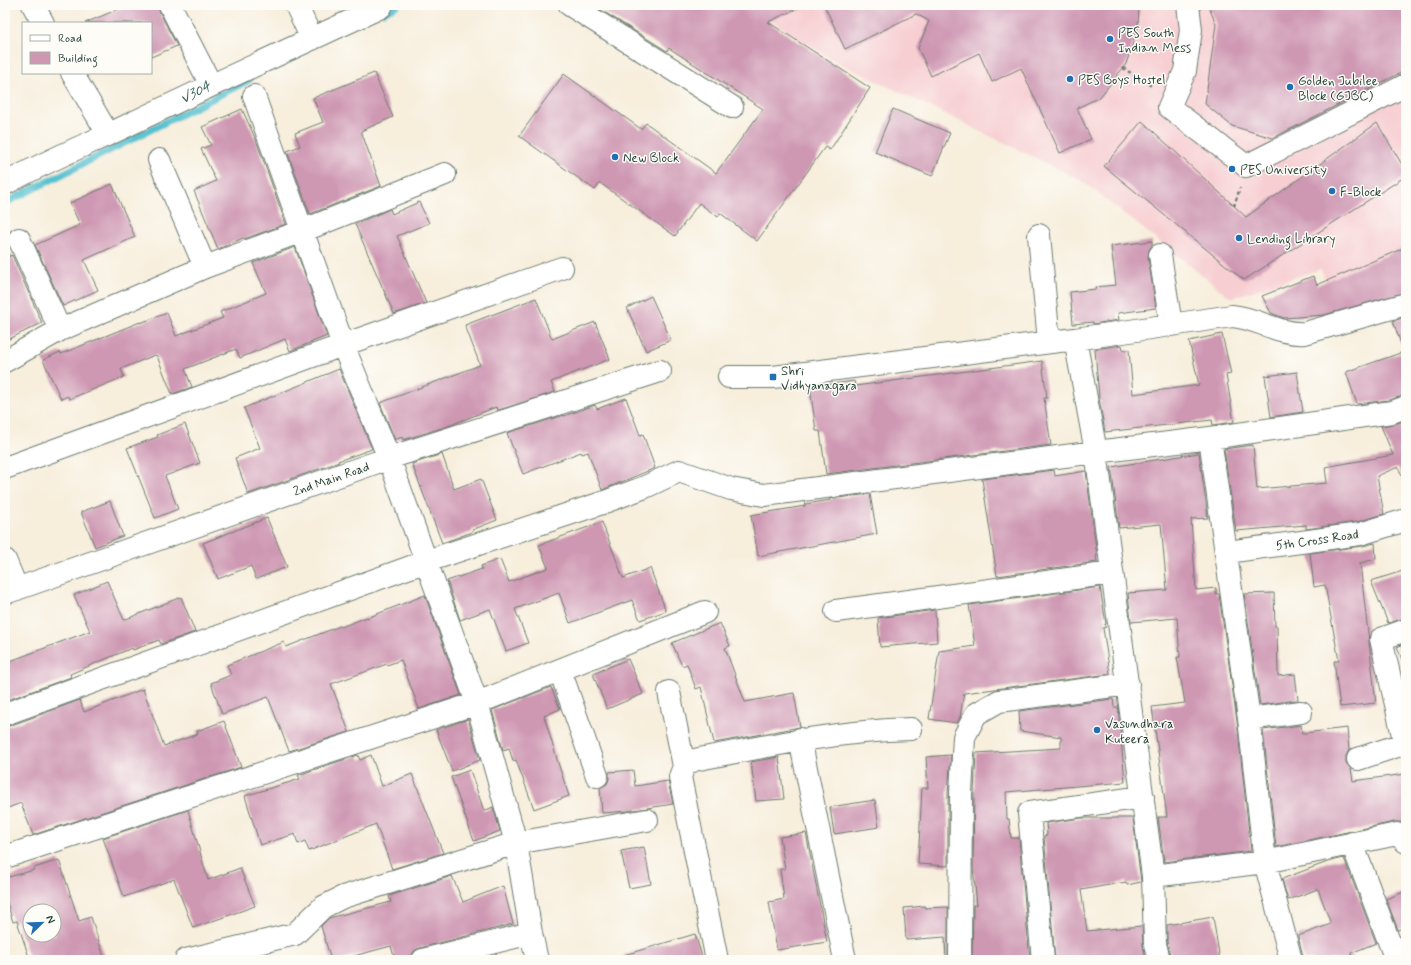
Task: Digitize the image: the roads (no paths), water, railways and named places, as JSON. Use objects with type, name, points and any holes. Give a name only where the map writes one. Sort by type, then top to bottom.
[{"type":"street","points":[[33,5],[42,22]]},
{"type":"street","points":[[170,5],[211,85]]},
{"type":"street","points":[[296,5],[312,39]]},
{"type":"street","points":[[570,5],[732,107]]},
{"type":"street","points":[[1188,5],[1191,30],[1185,71],[1169,107],[1246,166],[1406,85]]},
{"type":"street","points":[[5,184],[33,168],[381,7]]},
{"type":"street","points":[[73,74],[108,134]]},
{"type":"street","points":[[254,96],[343,346],[390,458],[477,703],[516,843],[537,960]]},
{"type":"street","points":[[159,160],[205,267]]},
{"type":"street","points":[[5,361],[60,330],[205,267],[302,231],[445,174]]},
{"type":"street","points":[[1039,236],[1049,342]]},
{"type":"street","points":[[19,239],[60,330]]},
{"type":"street","points":[[1160,255],[1171,325]]},
{"type":"street","points":[[5,468],[562,268]]},
{"type":"street","points":[[729,377],[773,377],[1075,339],[1232,316],[1244,317],[1294,334],[1305,333],[1406,304]]},
{"type":"street","points":[[1075,339],[1096,452],[1128,684],[1153,876],[1155,944],[1159,960]]},
{"type":"street","name":"2nd Main Road","points":[[11,591],[390,458],[660,371]]},
{"type":"street","points":[[5,714],[427,561],[602,503],[645,487],[679,471],[731,489],[764,495],[1210,438],[1392,412],[1406,407]]},
{"type":"street","points":[[1210,438],[1249,719],[1265,862],[1291,960]]},
{"type":"street","name":"5th Cross Road","points":[[1227,552],[1360,534],[1406,520]]},
{"type":"street","points":[[5,560],[11,591]]},
{"type":"street","points":[[836,612],[1112,573]]},
{"type":"street","points":[[5,857],[477,703],[705,612]]},
{"type":"street","points":[[1358,759],[1405,744],[1381,639],[1406,630]]},
{"type":"street","points":[[560,670],[597,776]]},
{"type":"street","points":[[960,960],[961,793],[964,737],[976,714],[999,702],[1128,684]]},
{"type":"street","points":[[669,692],[684,766],[680,777],[717,960]]},
{"type":"street","points":[[1249,719],[1301,712]]},
{"type":"street","points":[[684,766],[694,760],[800,739],[880,730],[911,729]]},
{"type":"street","points":[[800,739],[845,960]]},
{"type":"street","points":[[1043,960],[1029,813],[1143,797]]},
{"type":"street","points":[[186,960],[295,934],[323,907],[343,897],[516,843],[647,820]]},
{"type":"street","points":[[1153,876],[1265,862],[1397,834],[1406,842]]},
{"type":"street","points":[[1352,843],[1396,960]]},
{"type":"street","points":[[423,960],[531,933]]},
{"type":"waterway","name":"V304","points":[[384,12],[397,5]]},
{"type":"waterway","name":"V304","points":[[5,203],[249,80]]},
{"type":"place","name":"PES South Indian Mess","points":[[1110,39]]},
{"type":"place","name":"PES Boys Hostel","points":[[1070,79]]},
{"type":"place","name":"Golden Jubilee Block (GJBC)","points":[[1290,87]]},
{"type":"place","name":"New Block","points":[[615,157]]},
{"type":"place","name":"PES University","points":[[1232,169]]},
{"type":"place","name":"F-Block","points":[[1332,191]]},
{"type":"place","name":"Lending Library","points":[[1239,238]]},
{"type":"place","name":"Shri Vidhyanagara","points":[[773,377]]},
{"type":"place","name":"Vasundhara Kuteera","points":[[1097,730]]}]
